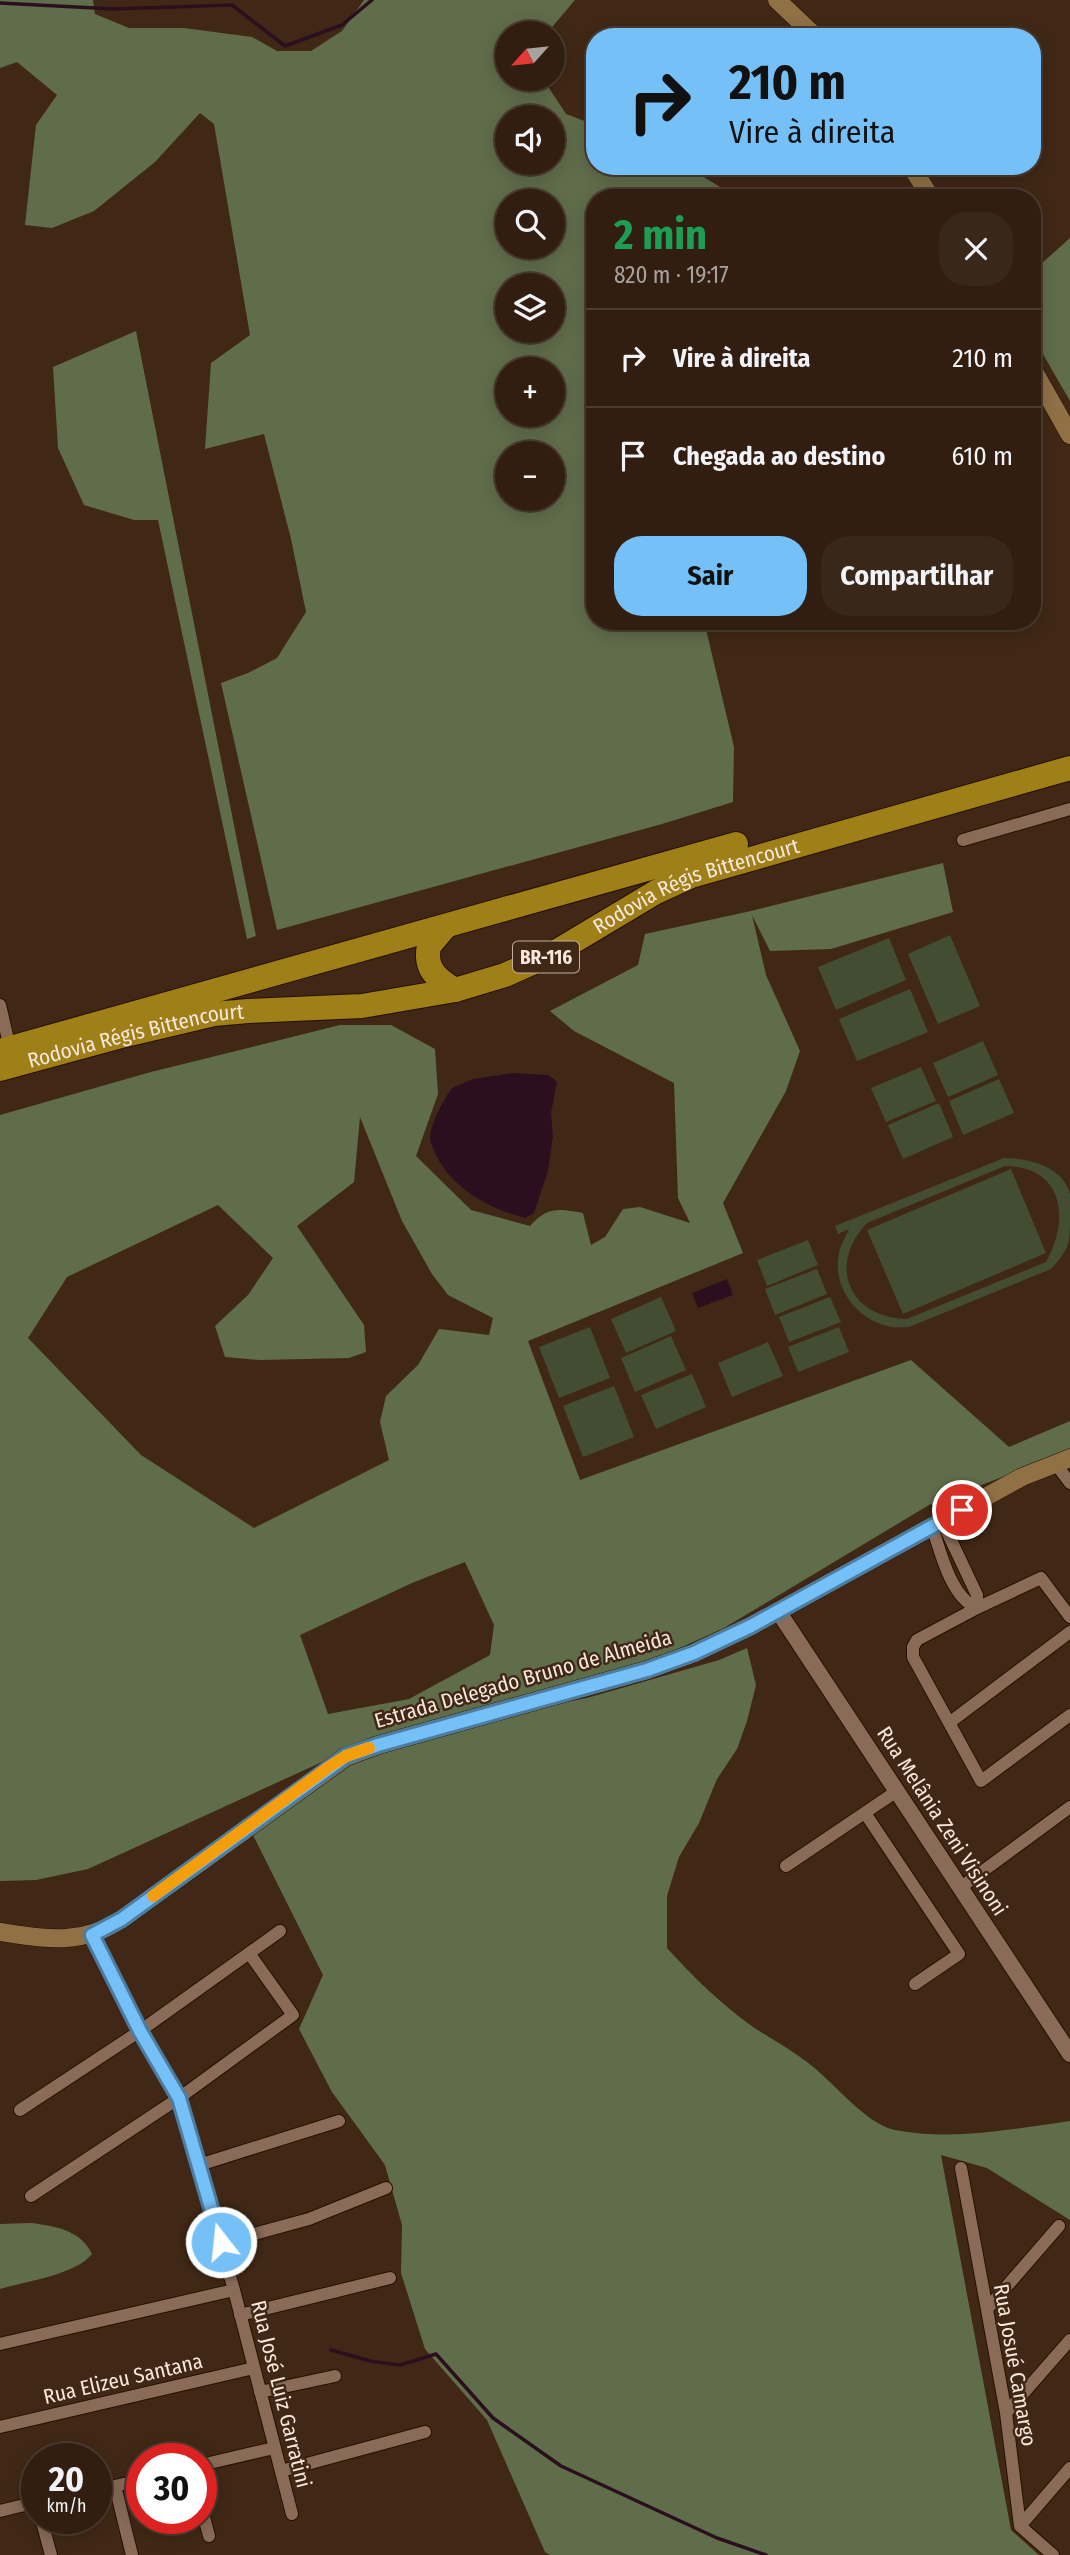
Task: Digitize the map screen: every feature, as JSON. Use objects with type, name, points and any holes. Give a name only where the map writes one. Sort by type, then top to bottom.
[{"type":"highway","name":"Rodovia Régis Bittencourt","points":[[3,1056],[446,926],[1070,750]]},
{"type":"highway","name":"Rodovia Régis Bittencourt","points":[[3,1056],[125,1035],[214,1014],[362,1006],[456,990],[505,975],[554,953],[656,892],[691,876],[1070,768]]},
{"type":"highway","points":[[446,926],[429,946],[428,965],[434,975],[456,990]]},
{"type":"main road","points":[[777,0],[807,28]]},
{"type":"main road","points":[[1041,384],[1070,435]]},
{"type":"main road","name":"Estrada Delegado Bruno de Almeida","points":[[0,1932],[56,1939],[92,1935],[122,1919],[346,1756],[667,1663],[724,1640],[1022,1477],[1063,1461]]},
{"type":"street","points":[[963,840],[1070,809]]},
{"type":"street","points":[[0,1005],[3,1056]]},
{"type":"street","points":[[1063,1461],[1070,1483]]},
{"type":"street","points":[[937,1523],[977,1595],[976,1608]]},
{"type":"street","points":[[1070,1617],[1041,1578],[976,1608],[917,1640],[913,1647],[913,1657],[981,1781],[1070,1715]]},
{"type":"street","name":"Rua Melânia Zeni Visinoni","points":[[778,1611],[1070,2054]]},
{"type":"street","points":[[948,1723],[1070,1632]]},
{"type":"street","points":[[786,1866],[897,1791]]},
{"type":"street","points":[[960,1888],[1070,1807]]},
{"type":"street","points":[[865,1813],[959,1954],[915,1984]]},
{"type":"street","points":[[20,2110],[140,2031],[280,1931]]},
{"type":"street","name":"Rua José Luiz Garratini","points":[[92,1935],[140,2031],[179,2098],[221,2242],[292,2514]]},
{"type":"street","points":[[31,2196],[179,2098],[293,2015],[249,1953]]},
{"type":"street","points":[[199,2165],[339,2121]]},
{"type":"street","name":"Rua Josué Camargo","points":[[961,2168],[1006,2413],[1020,2526]]},
{"type":"street","points":[[221,2242],[309,2219],[386,2188]]},
{"type":"street","points":[[987,2309],[1059,2226]]},
{"type":"street","points":[[240,2315],[390,2278]]},
{"type":"street","points":[[0,2344],[234,2290]]},
{"type":"street","points":[[1006,2413],[1070,2340]]},
{"type":"street","name":"Rua Elizeu Santana","points":[[0,2427],[254,2368]]},
{"type":"street","points":[[260,2392],[335,2376]]},
{"type":"street","points":[[281,2471],[425,2432]]},
{"type":"street","points":[[217,2461],[274,2448]]},
{"type":"street","points":[[1054,2555],[1020,2526],[1070,2468]]},
{"type":"street","points":[[112,2487],[126,2484]]},
{"type":"street","points":[[115,2486],[132,2555]]},
{"type":"street","points":[[0,2511],[21,2506]]},
{"type":"street","points":[[45,2534],[51,2555]]},
{"type":"green space","points":[[0,0],[93,0],[95,14],[129,28],[184,28],[252,37],[277,51],[311,51],[342,31],[364,0],[575,0],[557,21],[495,21],[495,91],[551,91],[560,105],[495,105],[495,175],[565,175],[565,112],[586,122],[586,175],[701,175],[723,189],[586,189],[586,630],[706,630],[734,747],[733,802],[277,930],[221,683],[277,658],[306,612],[291,539],[264,434],[205,449],[211,363],[250,335],[214,124],[200,113],[155,162],[94,211],[52,228],[25,225],[36,125],[57,95],[17,62],[0,68]]},
{"type":"green space","points":[[1070,238],[1070,401],[1041,351],[1041,264]]},
{"type":"green space","points":[[136,331],[256,936],[247,939],[158,520],[134,520],[84,505],[58,448],[53,367]]},
{"type":"green space","points":[[943,863],[953,912],[831,949],[770,951],[752,915],[766,975],[800,1051],[786,1091],[723,1203],[743,1253],[528,1341],[580,1480],[911,1360],[1009,1447],[1070,1421],[1070,1451],[929,1505],[724,1628],[660,1657],[341,1748],[322,1762],[88,1869],[36,1880],[0,1881],[0,1115],[151,1072],[340,1025],[391,1025],[435,1049],[438,1094],[416,1156],[471,1210],[530,1226],[554,1210],[583,1213],[591,1245],[605,1237],[623,1209],[640,1207],[690,1223],[678,1198],[674,1083],[574,1031],[550,1011],[638,965],[645,934],[751,911]],"holes":[[[360,1117],[402,1221],[432,1274],[448,1295],[493,1318],[489,1335],[439,1329],[418,1365],[386,1396],[380,1422],[389,1460],[254,1528],[141,1455],[28,1338],[67,1277],[218,1205],[273,1258],[248,1295],[215,1326],[225,1357],[260,1360],[349,1358],[366,1352],[364,1325],[297,1226],[354,1182]],[[465,1562],[494,1625],[490,1655],[409,1699],[328,1714],[300,1635],[412,1583]]]},
{"type":"green space","points":[[950,935],[980,1006],[938,1024],[908,954]]},
{"type":"green space","points":[[889,938],[906,980],[836,1010],[818,967]]},
{"type":"green space","points":[[910,989],[928,1032],[857,1061],[839,1019]]},
{"type":"green space","points":[[983,1041],[998,1075],[948,1097],[933,1063]]},
{"type":"green space","points":[[921,1067],[936,1101],[886,1122],[871,1088]]},
{"type":"green space","points":[[999,1079],[1014,1113],[963,1135],[949,1101]]},
{"type":"green space","points":[[939,1103],[953,1137],[903,1159],[888,1125]]},
{"type":"green space","points":[[1004,1158],[1034,1162],[1052,1170],[1066,1184],[1070,1194],[1068,1245],[1051,1269],[909,1327],[889,1327],[875,1322],[855,1307],[847,1297],[838,1274],[838,1262],[840,1249],[849,1229],[838,1234],[835,1226]],"holes":[[[1005,1166],[1025,1168],[1040,1175],[1057,1198],[1058,1229],[1046,1262],[907,1319],[887,1316],[858,1299],[850,1286],[848,1256],[855,1239],[867,1223]]]},
{"type":"green space","points":[[1011,1169],[1046,1253],[903,1314],[867,1230]]},
{"type":"green space","points":[[808,1240],[818,1265],[767,1286],[757,1260]]},
{"type":"green space","points":[[817,1269],[827,1294],[775,1315],[765,1289]]},
{"type":"green space","points":[[661,1297],[676,1331],[626,1353],[611,1319]]},
{"type":"green space","points":[[830,1297],[841,1322],[789,1342],[779,1317]]},
{"type":"green space","points":[[590,1327],[610,1378],[559,1398],[539,1347]]},
{"type":"green space","points":[[839,1327],[849,1352],[798,1372],[788,1347]]},
{"type":"green space","points":[[671,1336],[686,1370],[635,1392],[621,1358]]},
{"type":"green space","points":[[768,1342],[783,1376],[732,1397],[718,1363]]},
{"type":"green space","points":[[692,1374],[706,1407],[656,1429],[641,1395]]},
{"type":"green space","points":[[614,1386],[634,1437],[583,1457],[563,1406]]},
{"type":"green space","points":[[747,1648],[756,1685],[747,1721],[737,1749],[717,1779],[699,1823],[679,1857],[667,1896],[667,1948],[697,1980],[730,2009],[807,2062],[861,2111],[884,2126],[917,2133],[961,2134],[1070,2121],[1070,2220],[987,2168],[941,2155],[1011,2530],[1039,2555],[550,2555],[545,2552],[487,2420],[425,2349],[401,2273],[402,2225],[385,2165],[332,2092],[299,2029],[323,1975],[253,1835],[350,1760],[506,1714],[587,1698],[719,1660]]},
{"type":"green space","points":[[31,2223],[74,2234],[92,2254],[63,2272],[0,2289],[0,2224]]},
{"type":"shaded area","points":[[514,1073],[549,1075],[557,1082],[551,1113],[553,1136],[548,1171],[534,1213],[525,1218],[485,1203],[461,1187],[442,1165],[430,1140],[435,1119],[452,1088],[473,1079]]},
{"type":"shaded area","points":[[727,1279],[733,1295],[698,1308],[692,1293]]},
{"type":"waterway","points":[[0,3],[114,9],[232,5],[285,46],[342,25],[372,0]]},
{"type":"waterway","points":[[331,2350],[370,2361],[400,2365],[436,2354],[493,2418],[561,2466],[717,2538],[766,2555]]},
{"type":"slow traffic","points":[[153,1896],[330,1766],[346,1756],[369,1748]]},
{"type":"route","points":[[221,2242],[179,2098],[140,2031],[92,1935],[122,1919],[346,1756],[681,1658],[751,1626],[962,1510]]}]
